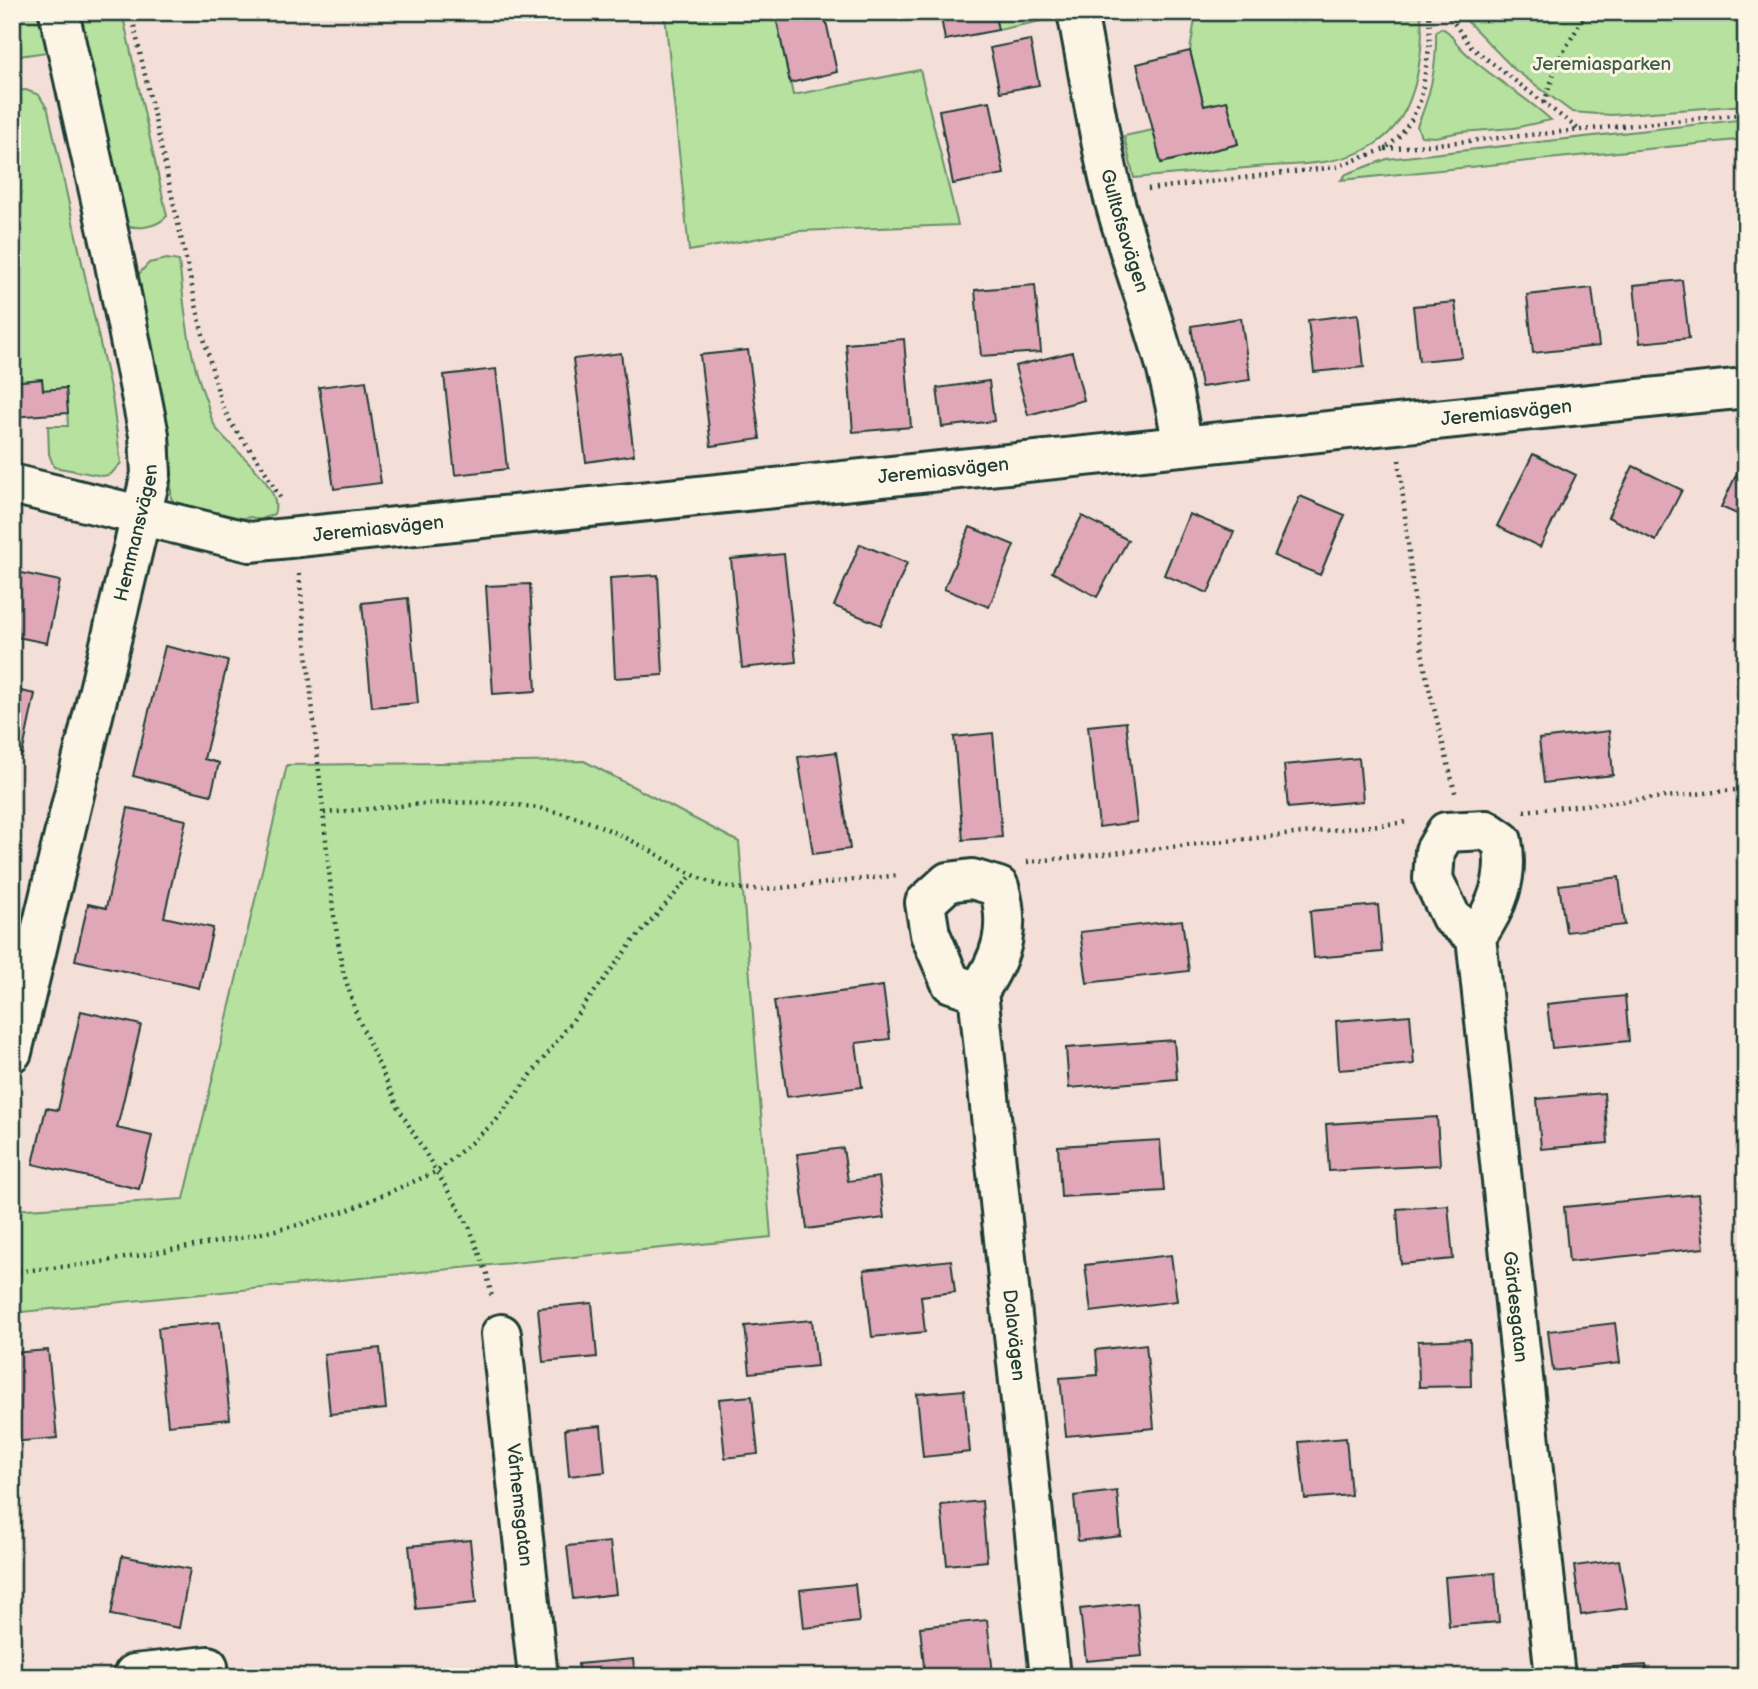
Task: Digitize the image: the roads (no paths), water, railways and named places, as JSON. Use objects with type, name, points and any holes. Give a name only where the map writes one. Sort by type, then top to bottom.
[{"type":"street","name":"Hemmansvägen","points":[[15,1033],[151,474],[149,435],[112,249],[59,12]]},
{"type":"street","name":"Gulltofsavägen","points":[[1077,12],[1113,193],[1136,275],[1168,369],[1182,446]]},
{"type":"street","name":"Jeremiasvägen","points":[[12,484],[250,542],[1746,388]]},
{"type":"street","points":[[1486,830],[1502,841],[1506,861],[1494,911],[1476,937],[1451,917],[1433,879],[1435,851],[1446,832],[1486,830]]},
{"type":"street","name":"Gärdesgatan","points":[[1476,937],[1555,1677]]},
{"type":"street","name":"Dalavägen","points":[[978,992],[1050,1677]]},
{"type":"street","name":"Vårhemsgatan","points":[[501,1334],[538,1677]]},
{"type":"street","points":[[133,1677],[134,1674],[208,1666]]},
{"type":"park label","name":"Jeremiasparken","points":[[1602,64]]}]
